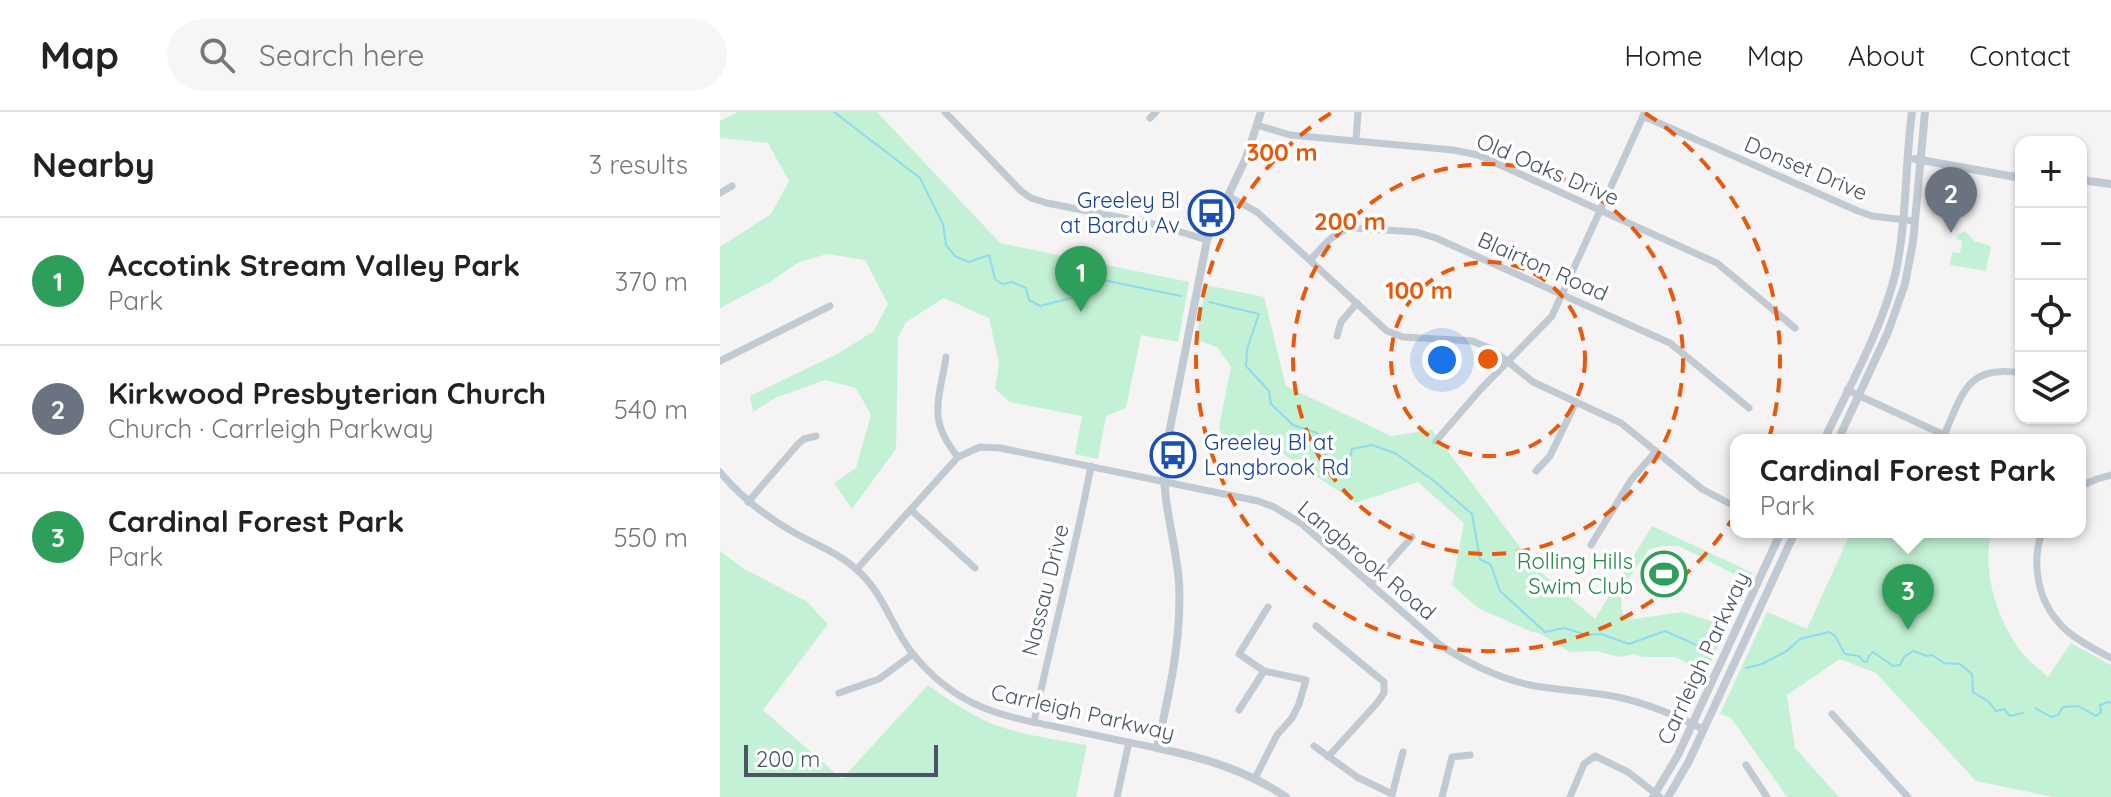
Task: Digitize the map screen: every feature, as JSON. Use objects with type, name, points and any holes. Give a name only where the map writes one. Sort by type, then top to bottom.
[{"type":"street","points":[[945,112],[1013,185],[1031,198],[1158,225],[1207,240]]},
{"type":"street","points":[[1157,748],[1176,655],[1179,607],[1176,557],[1163,480],[1165,454],[1207,240],[1246,158],[1261,112]]},
{"type":"street","points":[[1356,141],[1358,112]]},
{"type":"street","points":[[1827,434],[1891,291],[1899,255],[1912,112]]},
{"type":"street","points":[[1841,434],[1902,294],[1911,257],[1925,112]]},
{"type":"street","points":[[1436,441],[1552,316],[1644,114]]},
{"type":"street","name":"Donset Drive","points":[[1644,114],[1858,211],[1872,216],[1914,221]]},
{"type":"street","name":"Old Oaks Drive","points":[[1257,125],[1290,135],[1469,152],[1717,263],[1795,328]]},
{"type":"street","points":[[1907,158],[2015,177]]},
{"type":"street","points":[[2087,181],[2111,184]]},
{"type":"street","points":[[720,193],[732,186]]},
{"type":"street","points":[[1228,196],[1257,212],[1387,331],[1395,335],[1472,341],[1492,349],[1533,382],[1621,423],[1702,489],[1730,504]]},
{"type":"street","name":"Blairton Road","points":[[1310,260],[1334,235],[1345,229],[1416,232],[1436,238],[1670,343],[1749,408]]},
{"type":"street","points":[[1337,336],[1341,322],[1357,303]]},
{"type":"street","points":[[720,361],[830,306]]},
{"type":"street","points":[[857,569],[958,457],[943,437],[937,422],[946,357]]},
{"type":"street","points":[[1944,434],[1973,380],[1993,370],[2015,372]]},
{"type":"street","points":[[1847,390],[1942,434]]},
{"type":"street","points":[[1536,471],[1550,456],[1576,402]]},
{"type":"street","points":[[748,502],[798,444],[816,436]]},
{"type":"street","name":"Langbrook Road","points":[[958,457],[973,449],[989,446],[1242,496],[1274,507],[1302,524],[1440,645],[1484,670],[1527,684],[1624,699],[1664,711],[1703,729]]},
{"type":"street","points":[[1591,545],[1631,480],[1656,451]]},
{"type":"street","name":"Nassau Drive","points":[[1034,722],[1091,466]]},
{"type":"street","name":"Carrleigh Parkway","points":[[720,472],[748,502],[782,526],[857,569],[881,598],[913,654],[938,680],[966,700],[996,714],[1220,764],[1255,778],[1282,796]]},
{"type":"street","points":[[2086,484],[2111,475]]},
{"type":"street","points":[[911,510],[975,568]]},
{"type":"street","points":[[1370,584],[1412,537]]},
{"type":"street","name":"Carrleigh Parkway","points":[[1656,796],[1778,538]]},
{"type":"street","name":"Carrleigh Parkway","points":[[1668,797],[1689,761],[1790,538]]},
{"type":"street","points":[[2040,538],[2037,570],[2041,593],[2047,605],[2066,630],[2111,658]]},
{"type":"street","points":[[1255,778],[1277,735],[1292,718],[1306,680],[1264,671],[1239,654],[1268,607]]},
{"type":"street","points":[[1316,626],[1384,682],[1384,693],[1377,703],[1328,757]]},
{"type":"street","points":[[839,693],[879,679],[913,654]]},
{"type":"street","points":[[1239,710],[1264,671]]},
{"type":"street","points":[[1832,714],[1908,797]]},
{"type":"street","points":[[1120,797],[1129,742]]},
{"type":"street","points":[[1314,746],[1357,777],[1392,795],[1403,752]]},
{"type":"street","points":[[1442,797],[1452,757],[1470,755]]},
{"type":"street","points":[[1570,797],[1584,764],[1595,756],[1628,772],[1656,796]]},
{"type":"street","points":[[1746,765],[1767,797]]},
{"type":"green space","points":[[738,112],[877,112],[1000,243],[1189,282],[1178,342],[1141,335],[1126,408],[1106,416],[1098,459],[1075,454],[1082,416],[1010,402],[995,389],[999,364],[989,318],[944,298],[906,322],[898,338],[896,449],[852,509],[834,483],[856,468],[871,415],[856,388],[825,380],[775,398],[753,412],[750,396],[839,353],[874,331],[888,304],[865,260],[827,254],[799,262],[770,282],[720,308],[720,247],[771,214],[789,181],[768,143],[720,138],[720,121]]},
{"type":"green space","points":[[1965,231],[1974,241],[1991,246],[1986,271],[1950,265],[1952,252],[1960,253],[1962,241],[1956,239],[1957,235]]},
{"type":"green space","points":[[1206,285],[1264,297],[1286,386],[1391,436],[1432,430],[1535,567],[1595,619],[1652,526],[1753,573],[1748,581],[1679,546],[1662,546],[1648,550],[1626,584],[1621,602],[1626,620],[1683,612],[1726,626],[1707,673],[1675,657],[1634,654],[1620,657],[1596,651],[1570,652],[1539,633],[1478,608],[1452,585],[1464,523],[1418,482],[1356,503],[1282,453],[1224,442],[1219,427],[1231,367],[1218,348],[1196,339]]},
{"type":"green space","points":[[1848,538],[1991,538],[1988,563],[1994,597],[2007,630],[2025,656],[2048,677],[2071,643],[2111,665],[2111,797],[2053,797],[1976,781],[1876,673],[1840,659],[1787,695],[1795,748],[1839,797],[1787,797],[1731,718],[1720,714],[1767,612],[1807,629]]},
{"type":"green space","points":[[720,551],[744,569],[806,601],[828,624],[763,710],[842,779],[928,685],[964,710],[1000,726],[1087,745],[1076,797],[720,797]]},
{"type":"water","points":[[1673,559],[1682,563],[1671,587],[1659,581],[1654,591],[1644,586],[1656,562],[1669,567]]},
{"type":"waterway","points":[[834,112],[920,178],[943,224],[946,245],[955,256],[969,262],[989,255],[995,279],[1002,284],[1012,282],[1026,288],[1029,300],[1040,306],[1079,296],[1103,280],[1181,296]]},
{"type":"waterway","points":[[1209,302],[1259,314],[1247,349],[1246,366],[1269,391],[1271,404],[1293,425],[1317,433],[1330,466],[1349,462],[1352,449],[1372,445],[1395,453],[1472,514],[1480,559],[1491,565],[1500,591],[1545,632],[1564,628],[1587,635],[1601,634],[1629,644],[1665,631],[1710,651]]},
{"type":"waterway","points":[[1746,668],[1762,664],[1787,651],[1800,639],[1829,632],[1835,636],[1845,654],[1859,656],[1867,662],[1873,652],[1893,666],[1900,665],[1904,657],[1913,651],[1932,655],[1944,663],[1960,664],[1972,674],[1973,692],[1989,702],[1996,711],[2004,709],[2010,716],[2023,713]]},
{"type":"waterway","points":[[2035,708],[2051,717],[2058,715],[2063,707],[2078,706],[2096,716],[2101,712],[2100,705],[2111,703]]},
{"type":"place","name":"Greeley Bl at Bardu Av","points":[[1211,213]]},
{"type":"place","name":"Kirkwood Presbyterian Church","points":[[1951,233]]},
{"type":"place","name":"Accotink Stream Valley Park","points":[[1081,312]]},
{"type":"place","name":"Greeley Bl at Langbrook Rd","points":[[1173,455]]},
{"type":"place","name":"Rolling Hills Swim Club","points":[[1664,574]]},
{"type":"place","name":"Cardinal Forest Park","points":[[1908,630]]}]
